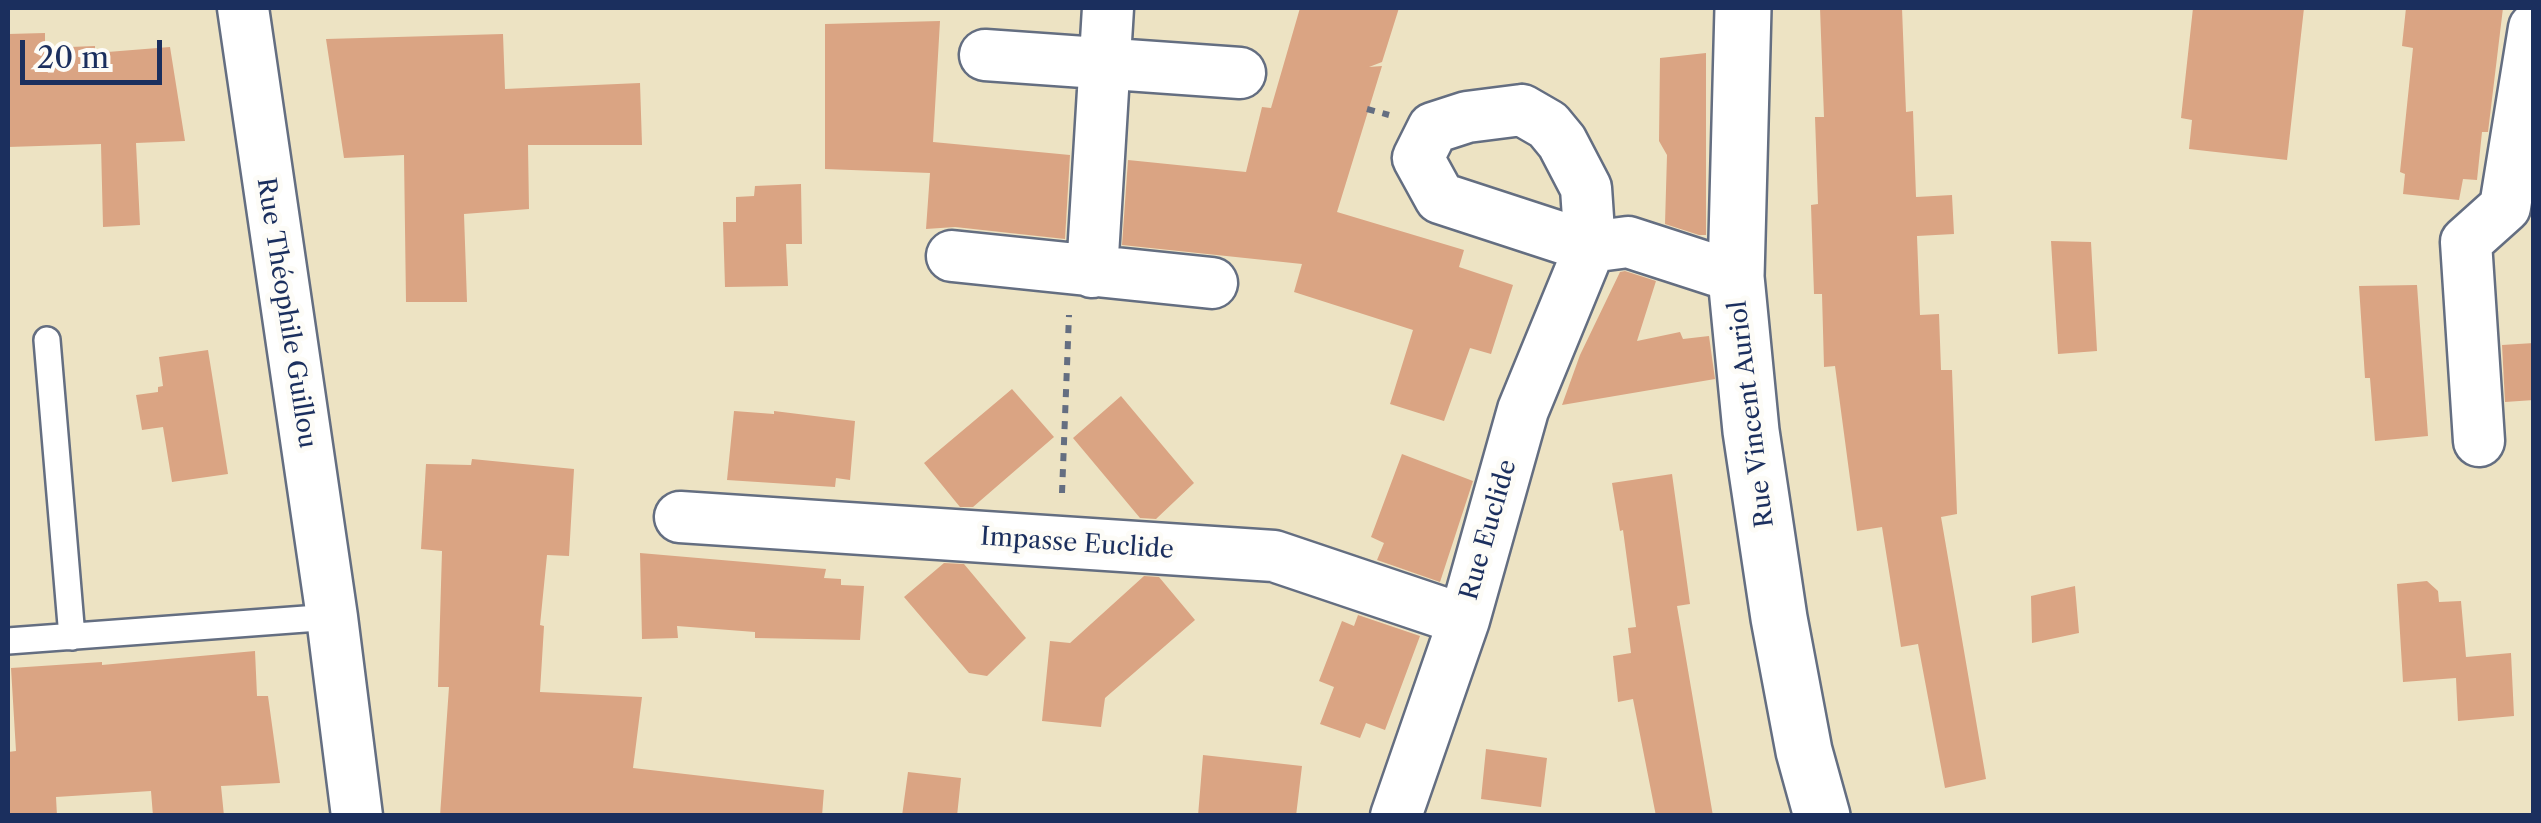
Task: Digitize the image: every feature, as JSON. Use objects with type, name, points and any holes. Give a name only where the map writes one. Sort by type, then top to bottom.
[{"type":"street","name":"Rue Théophile Guillou","points":[[243,8],[357,816]]},
{"type":"street","points":[[1092,272],[1108,8]]},
{"type":"street","name":"Rue Vincent Auriol","points":[[1743,8],[1736,277],[1751,431],[1779,618],[1804,751],[1822,816]]},
{"type":"street","points":[[2479,440],[2466,242],[2505,207],[2534,28]]},
{"type":"street","points":[[985,56],[1240,73]]},
{"type":"street","name":"Rue Euclide","points":[[1396,816],[1464,620],[1524,410],[1590,247],[1628,242],[1736,277]]},
{"type":"street","points":[[952,256],[1212,283]]},
{"type":"street","name":"Impasse Euclide","points":[[680,517],[1274,556],[1464,620]]},
{"type":"lane","points":[[47,340],[72,637]]},
{"type":"lane","points":[[8,642],[332,618]]},
{"type":"path","points":[[1060,544],[1070,290],[1092,272]]},
{"type":"building","points":[[1300,8],[1399,8],[1382,62],[1369,67],[1382,66],[1337,212],[1464,250],[1459,267],[1513,285],[1491,354],[1470,348],[1444,421],[1390,404],[1413,330],[1294,292],[1302,264],[1122,245],[1128,160],[1246,172],[1262,107],[1271,108]]},
{"type":"building","points":[[1820,8],[1902,8],[1906,112],[1913,111],[1916,197],[1952,195],[1954,234],[1917,236],[1920,315],[1939,314],[1941,370],[1952,370],[1957,514],[1941,517],[1986,779],[1945,788],[1918,644],[1901,647],[1882,527],[1857,531],[1835,366],[1824,367],[1822,294],[1814,294],[1811,205],[1818,204],[1815,117],[1824,117]]},
{"type":"building","points":[[2193,8],[2304,8],[2287,160],[2189,149],[2192,120],[2181,118]]},
{"type":"building","points":[[2406,8],[2503,8],[2488,132],[2482,132],[2477,180],[2463,179],[2459,200],[2403,194],[2405,174],[2400,172],[2413,48],[2402,46]]},
{"type":"building","points":[[940,21],[933,142],[1070,155],[1065,239],[955,227],[926,229],[930,173],[825,169],[825,24]]},
{"type":"building","points":[[45,33],[45,48],[95,46],[95,53],[170,47],[185,141],[136,143],[140,225],[103,227],[101,144],[8,147],[8,34]]},
{"type":"building","points":[[503,34],[505,89],[640,83],[642,145],[528,145],[529,209],[464,214],[467,302],[406,302],[404,155],[344,158],[326,39]]},
{"type":"building","points":[[1706,53],[1706,235],[1699,235],[1665,224],[1667,155],[1659,141],[1660,58]]},
{"type":"building","points":[[801,184],[802,244],[786,244],[788,286],[725,287],[723,222],[736,222],[736,197],[754,196],[755,186]]},
{"type":"building","points":[[2051,241],[2091,242],[2097,351],[2058,354]]},
{"type":"building","points":[[1620,272],[1656,281],[1637,341],[1680,332],[1683,339],[1709,336],[1715,379],[1562,405],[1580,355]]},
{"type":"building","points":[[2417,285],[2428,436],[2375,441],[2370,378],[2365,378],[2359,286]]},
{"type":"building","points":[[2534,343],[2534,400],[2505,402],[2502,345]]},
{"type":"building","points":[[208,350],[228,474],[172,482],[163,427],[142,430],[136,395],[158,392],[158,387],[163,386],[159,357]]},
{"type":"building","points":[[1012,389],[1054,437],[973,507],[960,507],[924,463]]},
{"type":"building","points":[[1121,396],[1194,483],[1156,519],[1140,518],[1073,438]]},
{"type":"building","points":[[734,411],[774,411],[855,421],[850,480],[836,478],[835,487],[727,480]]},
{"type":"building","points":[[1402,454],[1473,481],[1440,582],[1377,560],[1384,543],[1371,537]]},
{"type":"building","points":[[472,459],[574,469],[569,556],[547,555],[540,625],[544,626],[540,692],[642,697],[633,768],[824,790],[822,816],[440,816],[449,687],[438,687],[442,551],[421,549],[426,464],[471,465]]},
{"type":"building","points":[[1672,474],[1690,604],[1677,606],[1713,816],[1656,816],[1633,699],[1618,702],[1613,656],[1631,653],[1628,628],[1636,627],[1623,530],[1620,531],[1612,483]]},
{"type":"building","points":[[640,553],[826,569],[824,578],[841,579],[841,585],[864,586],[860,640],[755,638],[755,632],[677,626],[678,638],[642,639]]},
{"type":"building","points":[[944,563],[964,564],[1026,638],[987,676],[969,673],[904,597]]},
{"type":"building","points":[[1144,576],[1159,577],[1195,620],[1105,698],[1101,727],[1042,721],[1050,641],[1070,643]]},
{"type":"building","points":[[2427,581],[2438,591],[2439,602],[2461,601],[2466,657],[2511,653],[2514,716],[2458,721],[2456,678],[2403,682],[2397,584]]},
{"type":"building","points":[[2075,586],[2079,633],[2032,643],[2031,596]]},
{"type":"building","points":[[1358,615],[1420,636],[1385,730],[1366,723],[1360,738],[1320,724],[1334,687],[1319,681],[1342,621],[1354,626]]},
{"type":"building","points":[[255,651],[257,696],[268,696],[280,783],[221,786],[224,816],[153,816],[151,791],[56,797],[57,816],[8,816],[8,752],[16,751],[11,668],[102,665]]},
{"type":"building","points":[[1486,749],[1547,758],[1541,807],[1481,799]]},
{"type":"building","points":[[1203,755],[1302,766],[1296,816],[1198,816]]},
{"type":"building","points":[[908,772],[961,778],[957,816],[902,816]]}]
